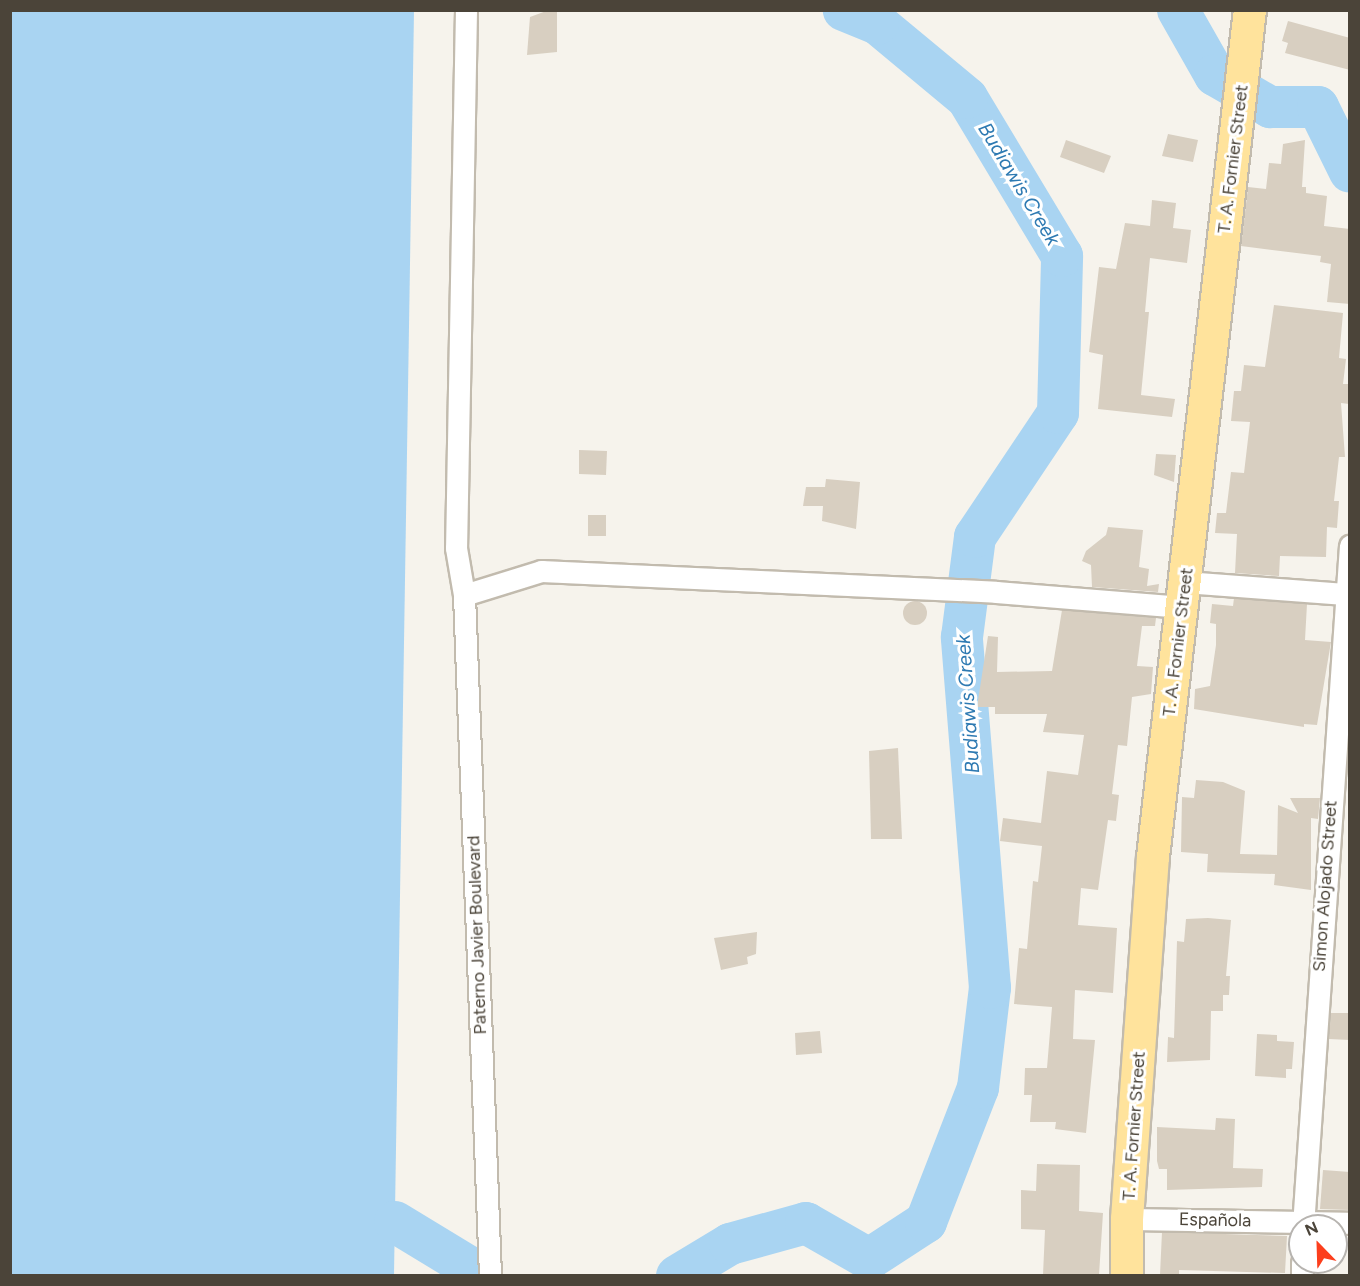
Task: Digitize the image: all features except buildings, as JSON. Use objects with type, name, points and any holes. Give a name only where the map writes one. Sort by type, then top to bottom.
[{"type":"main road","name":"T. A. Fornier Street","points":[[1127,1275],[1127,1219],[1153,857],[1250,18]]},
{"type":"street","name":"Paterno Javier Boulevard","points":[[466,10],[456,548],[464,595],[490,1275]]},
{"type":"street","name":"Simon Alojado Street","points":[[1304,1214],[1346,636],[1345,594],[1350,546]]},
{"type":"street","points":[[464,595],[541,571],[939,591],[1184,595],[1345,594]]},
{"type":"street","name":"Española","points":[[1127,1219],[1288,1224]]},
{"type":"water","points":[[10,11],[414,11],[394,1275],[11,1275]]},
{"type":"waterway","name":"Budiawis Creek","points":[[677,1276],[730,1244],[806,1223],[869,1259],[926,1222],[978,1088],[990,988],[962,637],[975,537],[1058,413],[1062,256],[967,98],[878,24],[844,10]]},
{"type":"waterway","points":[[1178,10],[1215,75],[1270,107],[1318,107],[1350,172]]},
{"type":"waterway","points":[[395,1222],[474,1270]]}]
